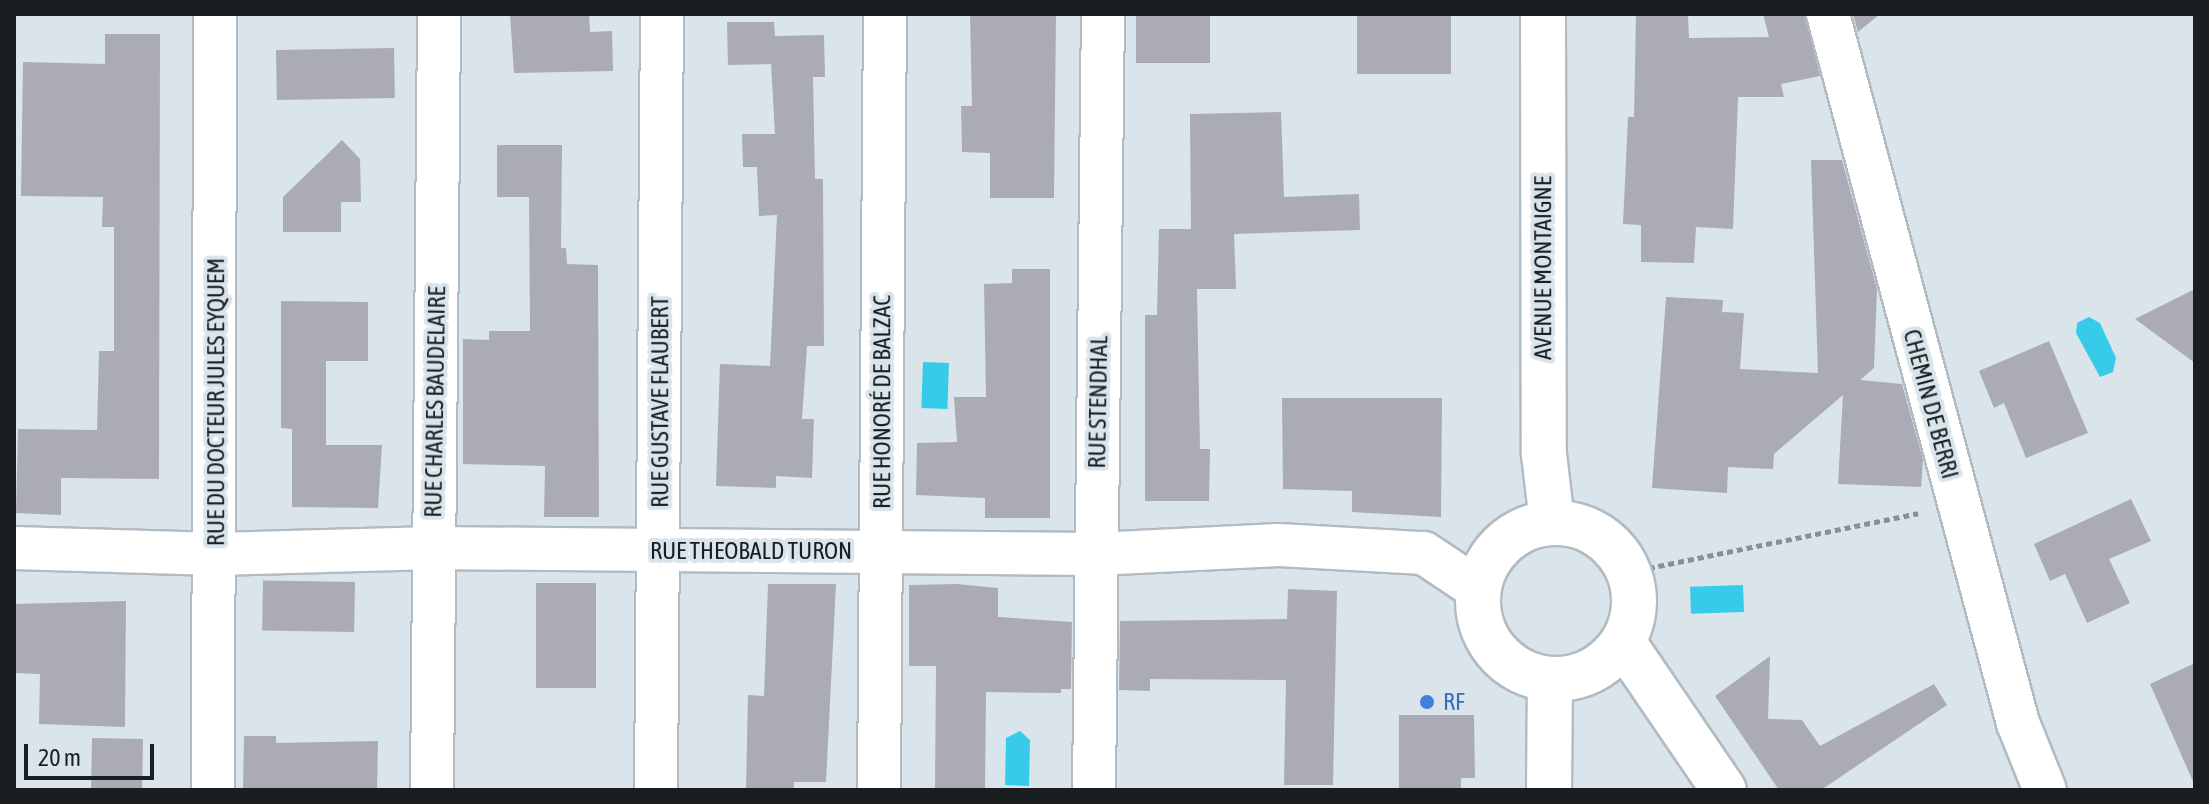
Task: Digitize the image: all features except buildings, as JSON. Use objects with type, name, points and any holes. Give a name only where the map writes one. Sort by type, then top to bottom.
[{"type":"main road","name":"AVENUE MONTAIGNE","points":[[1543,14],[1544,454],[1552,522]]},
{"type":"main road","points":[[1552,522],[1599,534],[1629,572],[1633,619],[1623,642],[1592,671],[1550,679],[1525,673],[1503,659],[1483,627],[1478,589],[1487,563],[1503,542],[1526,528],[1552,522]]},
{"type":"main road","points":[[1623,642],[1724,790]]},
{"type":"main road","points":[[1549,790],[1550,679]]},
{"type":"street","name":"RUE DU DOCTEUR JULES EYQUEM","points":[[213,790],[215,14]]},
{"type":"street","name":"RUE CHARLES BAUDELAIRE","points":[[432,790],[439,14]]},
{"type":"street","name":"RUE GUSTAVE FLAUBERT","points":[[656,790],[662,14]]},
{"type":"street","name":"RUE HONORÉ DE BALZAC","points":[[879,790],[885,14]]},
{"type":"street","name":"RUE STENDHAL","points":[[1094,790],[1103,14]]},
{"type":"street","name":"CHEMIN DE BERRI","points":[[1828,14],[2018,723],[2045,790]]},
{"type":"street","name":"RUE THEOBALD TURON","points":[[14,548],[216,554],[434,548],[1096,554],[1279,545],[1424,553],[1478,589]]},
{"type":"path","points":[[1629,572],[1958,505]]},
{"type":"water","points":[[2089,317],[2100,323],[2116,358],[2113,372],[2100,377],[2076,333],[2077,323]]},
{"type":"water","points":[[923,362],[949,363],[947,409],[921,408]]},
{"type":"water","points":[[1743,585],[1744,612],[1691,614],[1690,587]]},
{"type":"water","points":[[1020,731],[1030,740],[1029,786],[1005,785],[1006,738]]},
{"type":"place","name":"RF","points":[[1427,702]]}]
